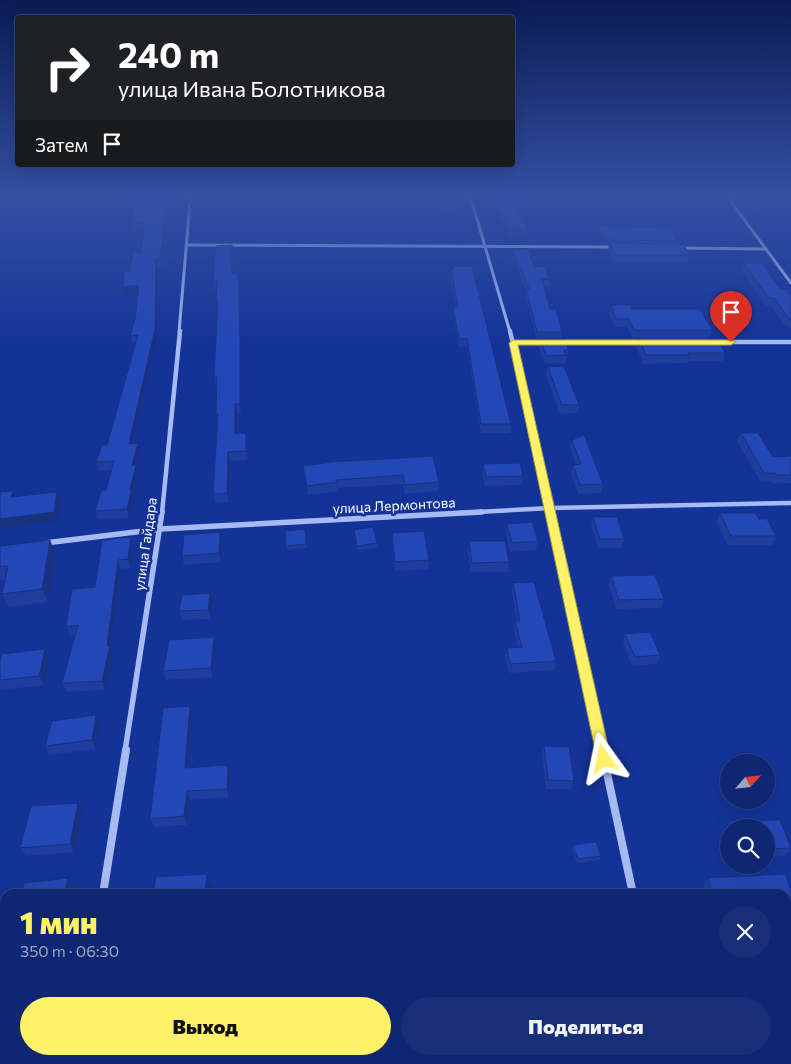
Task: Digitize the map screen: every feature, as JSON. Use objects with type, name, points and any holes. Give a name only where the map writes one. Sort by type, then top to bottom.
[{"type":"street","points":[[188,245],[620,247]]},
{"type":"street","name":"улица Гайдара","points":[[104,889],[160,529],[188,245]]},
{"type":"street","points":[[485,245],[513,343],[551,508],[632,889]]},
{"type":"street","points":[[762,245],[791,283]]},
{"type":"street","points":[[679,248],[766,250]]},
{"type":"street","points":[[513,343],[652,342]]},
{"type":"street","points":[[712,342],[791,342]]},
{"type":"street","name":"улица Лермонтова","points":[[38,544],[160,529],[551,508],[791,503]]},
{"type":"building","points":[[143,245],[162,245],[160,258],[156,259],[155,329],[129,444],[138,443],[132,465],[136,465],[130,489],[132,489],[127,509],[95,511],[101,491],[106,490],[114,461],[96,462],[102,445],[107,445],[138,335],[130,336],[135,319],[139,285],[123,287],[124,271],[130,271],[133,253],[142,252]]},
{"type":"building","points":[[232,245],[232,274],[238,273],[240,341],[240,404],[235,404],[235,434],[246,433],[246,451],[228,452],[227,493],[213,494],[218,414],[216,414],[217,377],[214,377],[218,300],[216,300],[217,281],[213,282],[214,267],[216,246]]},
{"type":"building","points":[[610,245],[683,245],[690,255],[615,255]]},
{"type":"building","points":[[513,249],[528,249],[534,267],[544,266],[550,279],[542,279],[550,309],[556,309],[562,332],[537,332],[526,289],[529,289]]},
{"type":"building","points":[[744,263],[762,263],[780,289],[787,289],[791,295],[791,320],[774,298],[769,298]]},
{"type":"building","points":[[453,266],[472,266],[511,424],[481,424],[467,338],[459,339],[453,307],[458,307],[451,269],[453,269]]},
{"type":"building","points":[[611,305],[631,305],[632,309],[700,309],[712,330],[634,330],[629,319],[616,319]]},
{"type":"building","points":[[638,338],[717,338],[725,353],[646,355]]},
{"type":"building","points":[[540,339],[565,339],[568,350],[564,350],[566,355],[546,356]]},
{"type":"building","points":[[564,366],[579,405],[562,405],[548,367]]},
{"type":"building","points":[[741,433],[758,433],[773,457],[791,456],[791,475],[764,473]]},
{"type":"building","points":[[584,435],[603,484],[580,485],[573,465],[581,464],[572,440]]},
{"type":"building","points":[[433,456],[439,482],[405,485],[403,475],[336,480],[337,482],[307,486],[303,466],[333,462]]},
{"type":"building","points":[[520,463],[523,476],[486,477],[483,464]]},
{"type":"building","points":[[13,491],[11,497],[57,492],[54,512],[0,519],[0,492]]},
{"type":"building","points":[[720,513],[755,513],[759,519],[767,519],[776,536],[731,536]]},
{"type":"building","points":[[593,517],[617,517],[624,539],[600,539]]},
{"type":"building","points":[[532,522],[538,541],[512,543],[507,524]]},
{"type":"building","points":[[373,527],[377,543],[357,546],[354,530]]},
{"type":"building","points":[[305,529],[306,544],[286,546],[285,531]]},
{"type":"building","points":[[424,531],[429,560],[395,562],[392,533]]},
{"type":"building","points":[[220,532],[219,553],[182,556],[184,535]]},
{"type":"building","points":[[131,537],[128,559],[118,560],[107,646],[110,646],[102,681],[62,683],[78,625],[66,627],[72,589],[95,587],[102,540]]},
{"type":"building","points":[[50,540],[42,589],[2,594],[8,566],[0,567],[0,546]]},
{"type":"building","points":[[469,541],[505,541],[509,562],[472,563]]},
{"type":"building","points":[[655,575],[664,599],[619,600],[611,576]]},
{"type":"building","points":[[534,582],[556,661],[510,664],[507,648],[522,647],[515,621],[520,621],[513,583]]},
{"type":"building","points":[[210,593],[208,610],[179,611],[182,595]]},
{"type":"building","points":[[650,632],[660,655],[635,657],[625,634]]},
{"type":"building","points":[[214,637],[211,668],[163,671],[169,640]]},
{"type":"building","points":[[45,649],[39,676],[0,680],[2,654]]},
{"type":"building","points":[[190,706],[185,768],[228,765],[227,789],[187,791],[184,816],[150,819],[163,708]]},
{"type":"building","points":[[96,715],[92,740],[45,746],[52,721]]},
{"type":"building","points":[[544,746],[569,747],[574,781],[548,780]]},
{"type":"building","points":[[78,803],[70,844],[20,848],[31,806]]},
{"type":"building","points":[[775,820],[780,820],[791,848],[775,849]]},
{"type":"building","points":[[596,842],[601,856],[578,859],[573,845]]},
{"type":"building","points":[[207,874],[206,889],[154,889],[156,877]]},
{"type":"building","points":[[785,874],[791,889],[711,889],[708,878]]},
{"type":"building","points":[[68,878],[66,889],[23,889],[24,883]]},
{"type":"route","points":[[604,759],[551,508],[513,343],[731,342]]}]
